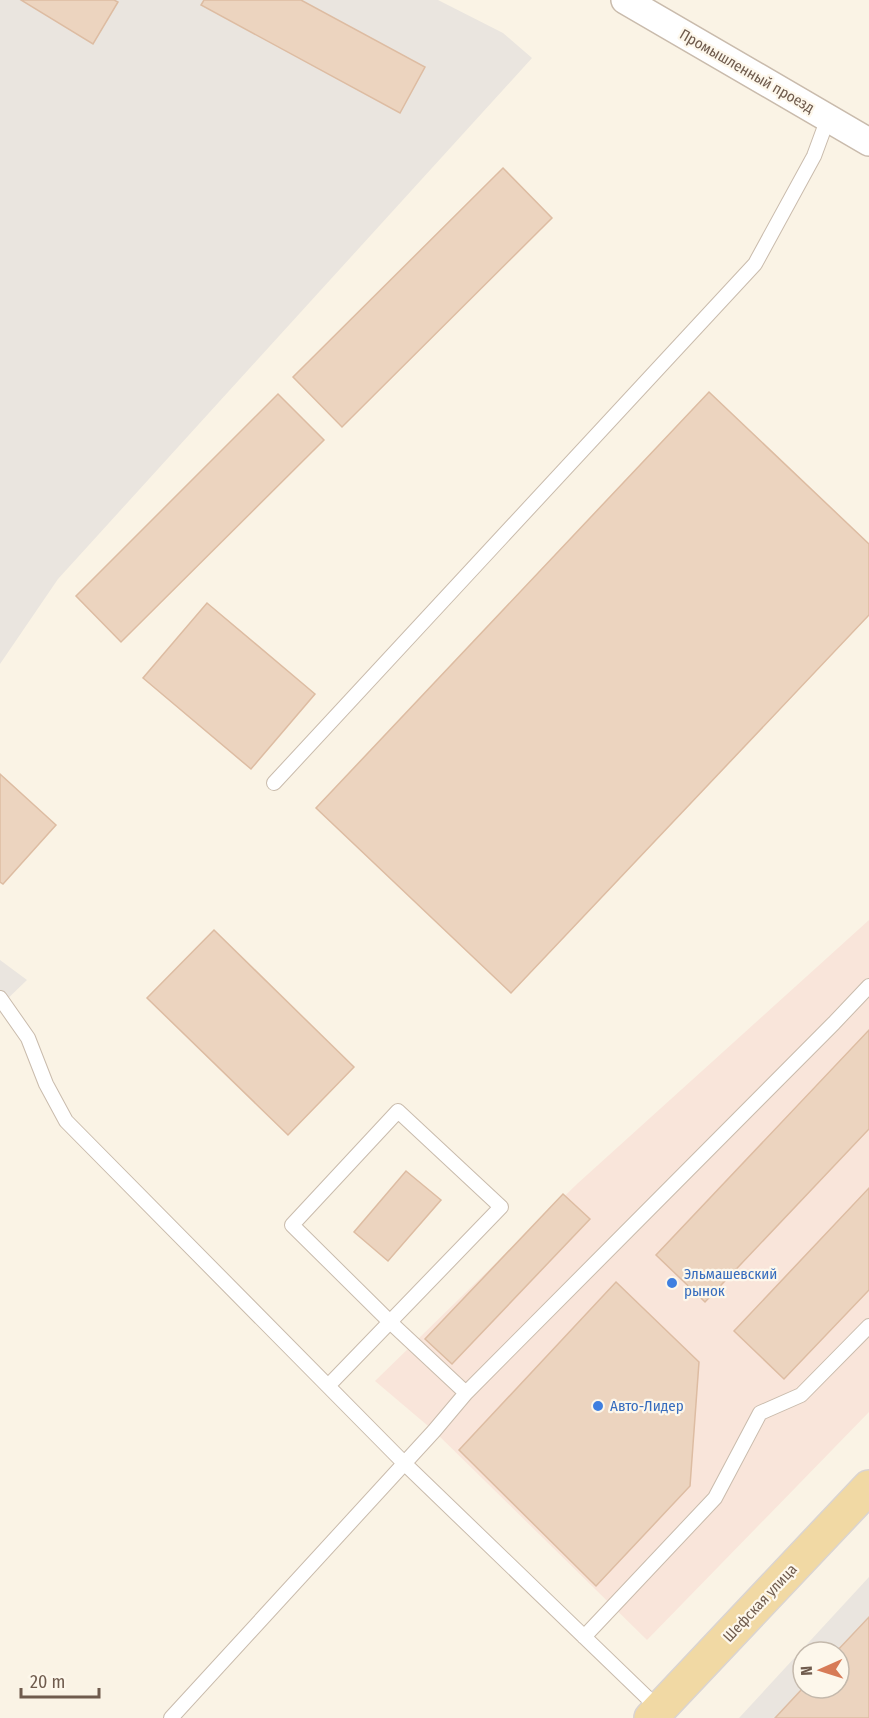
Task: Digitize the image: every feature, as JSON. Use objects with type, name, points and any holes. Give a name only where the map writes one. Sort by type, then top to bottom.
[{"type":"main road","name":"Шефская улица","points":[[655,1714],[869,1487]]},
{"type":"street","name":"Промышленный проезд","points":[[625,0],[869,142]]},
{"type":"lane","points":[[274,783],[755,264],[814,156],[828,118]]},
{"type":"lane","points":[[171,1718],[434,1431],[466,1393],[869,986]]},
{"type":"lane","points":[[0,998],[28,1038],[46,1083],[66,1121],[404,1463],[632,1683],[655,1714]]},
{"type":"lane","points":[[328,1386],[390,1322],[501,1207],[398,1111],[292,1225],[390,1322],[466,1393]]},
{"type":"lane","points":[[584,1637],[715,1498],[760,1413],[801,1395],[869,1326]]},
{"type":"shaded area","points":[[0,0],[438,0],[503,33],[532,58],[58,579],[0,664]]},
{"type":"shaded area","name":"Эльмашевский рынок","points":[[869,920],[869,1412],[647,1640],[434,1431],[375,1381],[577,1184]]},
{"type":"shaded area","points":[[0,960],[27,980],[0,1006]]},
{"type":"shaded area","points":[[869,1577],[869,1718],[739,1718],[791,1662],[791,1700],[851,1700],[851,1640],[811,1640]]},
{"type":"building","points":[[21,0],[114,0],[118,2],[93,44]]},
{"type":"building","points":[[204,0],[301,0],[425,67],[400,113],[201,5]]},
{"type":"building","points":[[503,168],[552,218],[342,427],[293,377]]},
{"type":"building","points":[[709,392],[869,544],[869,615],[511,993],[316,808]]},
{"type":"building","points":[[278,394],[324,440],[121,642],[76,596]]},
{"type":"building","points":[[207,603],[315,694],[251,769],[143,678]]},
{"type":"building","points":[[0,774],[56,825],[3,884],[0,882]]},
{"type":"building","points":[[214,930],[354,1067],[288,1135],[147,998]]},
{"type":"building","points":[[869,1030],[869,1129],[705,1302],[656,1255]]},
{"type":"building","points":[[406,1171],[441,1200],[388,1261],[354,1232]]},
{"type":"building","points":[[869,1188],[869,1290],[784,1379],[734,1331]]},
{"type":"building","points":[[563,1194],[590,1219],[452,1364],[425,1339]]},
{"type":"building","name":"Авто-Лидер","points":[[616,1282],[699,1362],[690,1486],[596,1586],[459,1450]]},
{"type":"building","points":[[869,1617],[869,1718],[775,1718],[792,1700],[851,1700],[851,1640],[847,1640]]},
{"type":"place","name":"Эльмашевский рынок","points":[[672,1283]]},
{"type":"place","name":"Авто-Лидер","points":[[598,1406]]}]
